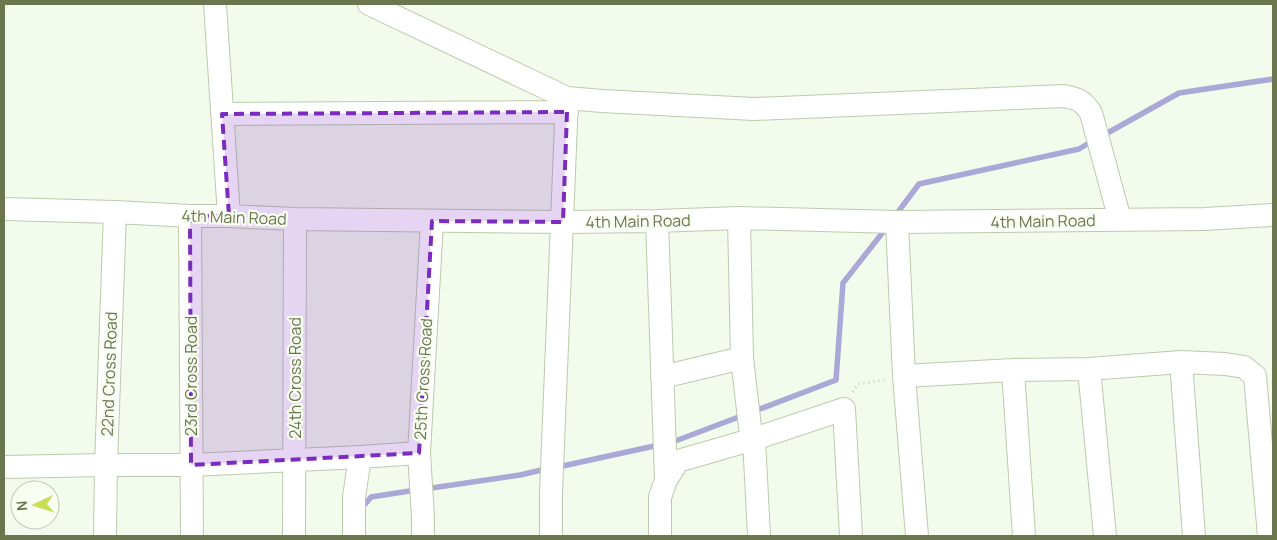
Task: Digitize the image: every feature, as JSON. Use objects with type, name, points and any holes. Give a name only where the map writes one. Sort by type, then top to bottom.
[{"type":"street","points":[[215,4],[229,216]]},
{"type":"street","points":[[369,4],[567,105]]},
{"type":"street","points":[[222,114],[567,105],[602,101],[754,109],[1064,96],[1078,99],[1091,113],[1120,220]]},
{"type":"street","points":[[551,536],[551,492],[567,105]]},
{"type":"street","name":"4th Main Road","points":[[4,209],[295,219],[563,222],[739,218],[897,222],[1120,220],[1273,215]]},
{"type":"street","name":"22nd Cross Road","points":[[105,536],[115,212]]},
{"type":"street","name":"23rd Cross Road","points":[[190,216],[192,536]]},
{"type":"street","points":[[739,218],[742,358],[746,400],[752,433],[759,536]]},
{"type":"street","name":"24th Cross Road","points":[[294,536],[295,219]]},
{"type":"street","name":"25th Cross Road","points":[[423,527],[419,461],[432,221]]},
{"type":"street","points":[[657,221],[665,472],[660,497],[660,536]]},
{"type":"street","points":[[897,222],[904,376],[917,536]]},
{"type":"street","points":[[662,377],[742,358]]},
{"type":"street","points":[[904,376],[1013,370],[1089,369],[1181,362],[1244,366],[1255,376],[1269,536]]},
{"type":"street","points":[[1181,362],[1194,536]]},
{"type":"street","points":[[1089,369],[1104,536]]},
{"type":"street","points":[[1013,370],[1024,536]]},
{"type":"street","points":[[665,472],[678,462],[752,433],[844,409],[851,536]]},
{"type":"street","points":[[4,467],[191,464],[360,457],[419,461]]},
{"type":"street","points":[[354,536],[354,497],[360,457]]},
{"type":"path","points":[[858,384],[904,376]]},
{"type":"highlighted area","points":[[567,112],[563,222],[432,221],[419,453],[191,465],[190,216],[229,216],[222,114]]},
{"type":"waterway","points":[[1102,136],[1179,93],[1273,79]]},
{"type":"waterway","points":[[895,216],[919,184],[1079,149],[1094,140]]},
{"type":"waterway","points":[[752,412],[836,380],[843,283],[887,227]]},
{"type":"waterway","points":[[670,443],[744,415]]},
{"type":"waterway","points":[[558,467],[659,445]]},
{"type":"waterway","points":[[425,489],[520,475],[546,469]]},
{"type":"waterway","points":[[361,509],[371,497],[416,490]]}]
